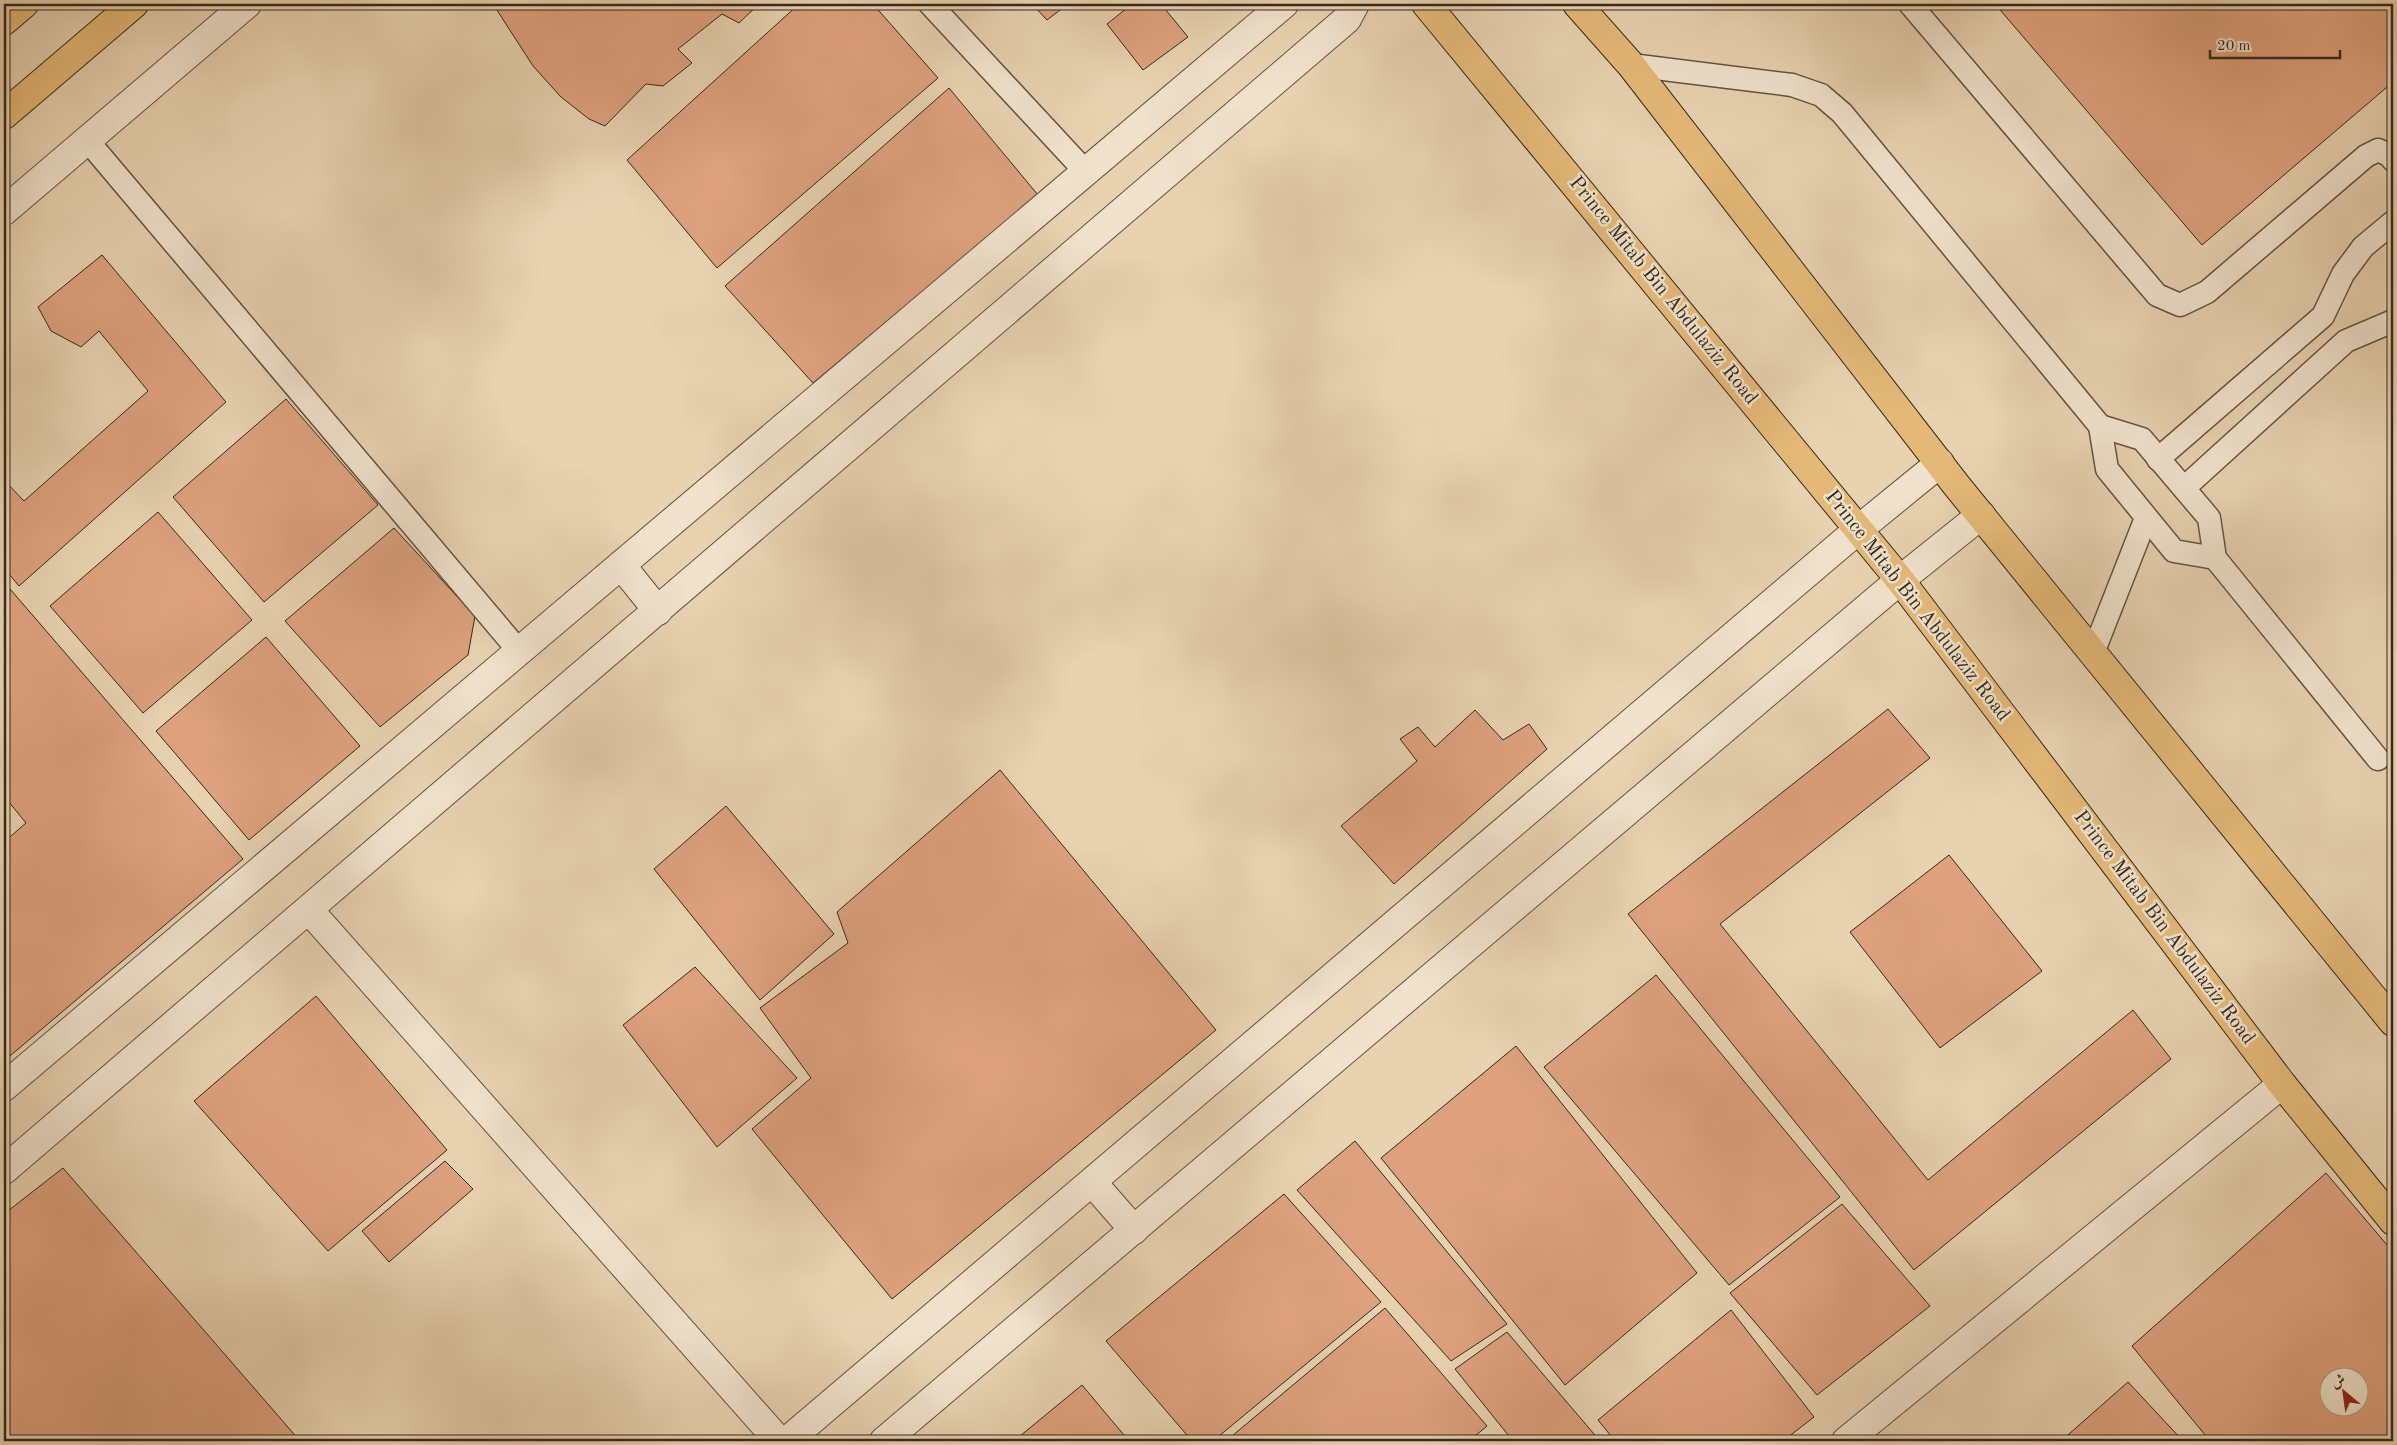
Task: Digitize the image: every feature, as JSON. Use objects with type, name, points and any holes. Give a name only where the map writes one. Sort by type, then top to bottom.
[{"type":"main road","points":[[4,20],[24,4]]},
{"type":"main road","points":[[4,115],[134,4]]},
{"type":"main road","name":"Prince Mitab Bin Abdulaziz Road","points":[[1426,4],[1900,580],[2282,1084],[2393,1221]]},
{"type":"main road","points":[[1577,4],[1631,65],[1981,515],[2393,1022]]},
{"type":"street","points":[[4,210],[247,4]]},
{"type":"street","points":[[4,1087],[1284,4]]},
{"type":"street","points":[[4,1170],[1347,19],[1355,4]]},
{"type":"street","points":[[787,1441],[1859,529],[1940,463]]},
{"type":"street","points":[[884,1441],[1900,580],[1981,515]]},
{"type":"street","points":[[621,565],[658,611]]},
{"type":"street","points":[[309,910],[779,1441]]},
{"type":"street","points":[[1846,1441],[2282,1084]]},
{"type":"street","points":[[1092,1182],[1134,1230]]},
{"type":"lane","points":[[930,4],[1085,171]]},
{"type":"lane","points":[[1910,4],[2157,295],[2180,305],[2207,292],[2366,156],[2378,150],[2389,155],[2393,160]]},
{"type":"lane","points":[[1631,65],[1792,85],[1822,95],[1842,113],[2100,426],[2107,469],[2174,551],[2215,558]]},
{"type":"lane","points":[[87,140],[519,651]]},
{"type":"lane","points":[[2158,458],[2323,316],[2348,267],[2363,247],[2393,222]]},
{"type":"lane","points":[[2323,316],[2346,341]]},
{"type":"lane","points":[[2184,488],[2346,341],[2393,320]]},
{"type":"lane","points":[[2100,426],[2142,439],[2184,488],[2209,518],[2215,558],[2378,759]]},
{"type":"lane","points":[[2093,653],[2146,518]]},
{"type":"building","points":[[493,4],[759,4],[739,23],[722,14],[678,49],[692,63],[663,86],[646,84],[605,126],[589,119],[561,97],[533,66]]},
{"type":"building","points":[[799,4],[873,4],[938,78],[717,268],[627,160]]},
{"type":"building","points":[[1032,4],[1068,4],[1047,20]]},
{"type":"building","points":[[1132,4],[1161,4],[1188,37],[1143,70],[1107,24]]},
{"type":"building","points":[[1995,4],[2393,4],[2393,82],[2202,245]]},
{"type":"building","points":[[949,88],[1038,195],[813,383],[725,286]]},
{"type":"building","points":[[102,255],[226,402],[19,586],[4,568],[4,480],[24,501],[148,391],[99,331],[81,347],[51,331],[38,307]]},
{"type":"building","points":[[286,399],[378,505],[264,602],[173,497]]},
{"type":"building","points":[[158,512],[252,620],[143,713],[50,606]]},
{"type":"building","points":[[394,528],[475,616],[468,655],[380,727],[285,621]]},
{"type":"building","points":[[4,582],[243,859],[4,1061],[4,842],[26,823],[4,796]]},
{"type":"building","points":[[266,637],[360,746],[249,840],[156,731]]},
{"type":"building","points":[[1888,709],[1930,758],[1720,924],[1928,1180],[2133,1010],[2171,1059],[1914,1270],[1628,914]]},
{"type":"building","points":[[1475,710],[1503,740],[1529,724],[1547,749],[1394,884],[1341,826],[1417,761],[1400,739],[1418,727],[1435,747]]},
{"type":"building","points":[[1000,770],[1216,1030],[892,1299],[752,1129],[811,1078],[760,1008],[848,943],[837,912]]},
{"type":"building","points":[[726,806],[834,934],[760,1000],[654,869]]},
{"type":"building","points":[[1949,855],[2042,971],[1940,1048],[1850,932]]},
{"type":"building","points":[[695,967],[797,1078],[717,1147],[623,1025]]},
{"type":"building","points":[[1656,975],[1840,1197],[1729,1285],[1544,1067]]},
{"type":"building","points":[[316,996],[447,1150],[328,1251],[194,1101]]},
{"type":"building","points":[[1516,1046],[1697,1273],[1565,1385],[1381,1158]]},
{"type":"building","points":[[1355,1141],[1507,1324],[1451,1361],[1297,1190]]},
{"type":"building","points":[[445,1161],[473,1189],[389,1262],[362,1231]]},
{"type":"building","points":[[63,1168],[300,1441],[4,1441],[4,1214]]},
{"type":"building","points":[[2326,1173],[2393,1252],[2393,1441],[2210,1441],[2132,1346]]},
{"type":"building","points":[[1284,1194],[1381,1302],[1213,1441],[1192,1441],[1106,1341]]},
{"type":"building","points":[[1842,1204],[1930,1306],[1817,1395],[1730,1293]]},
{"type":"building","points":[[1385,1308],[1487,1426],[1469,1441],[1226,1441]]},
{"type":"building","points":[[1731,1310],[1814,1417],[1783,1441],[1615,1441],[1598,1420]]},
{"type":"building","points":[[1507,1332],[1600,1441],[1513,1441],[1455,1369]]},
{"type":"building","points":[[2128,1382],[2183,1441],[2061,1441]]},
{"type":"building","points":[[1082,1385],[1129,1441],[1014,1441]]}]
